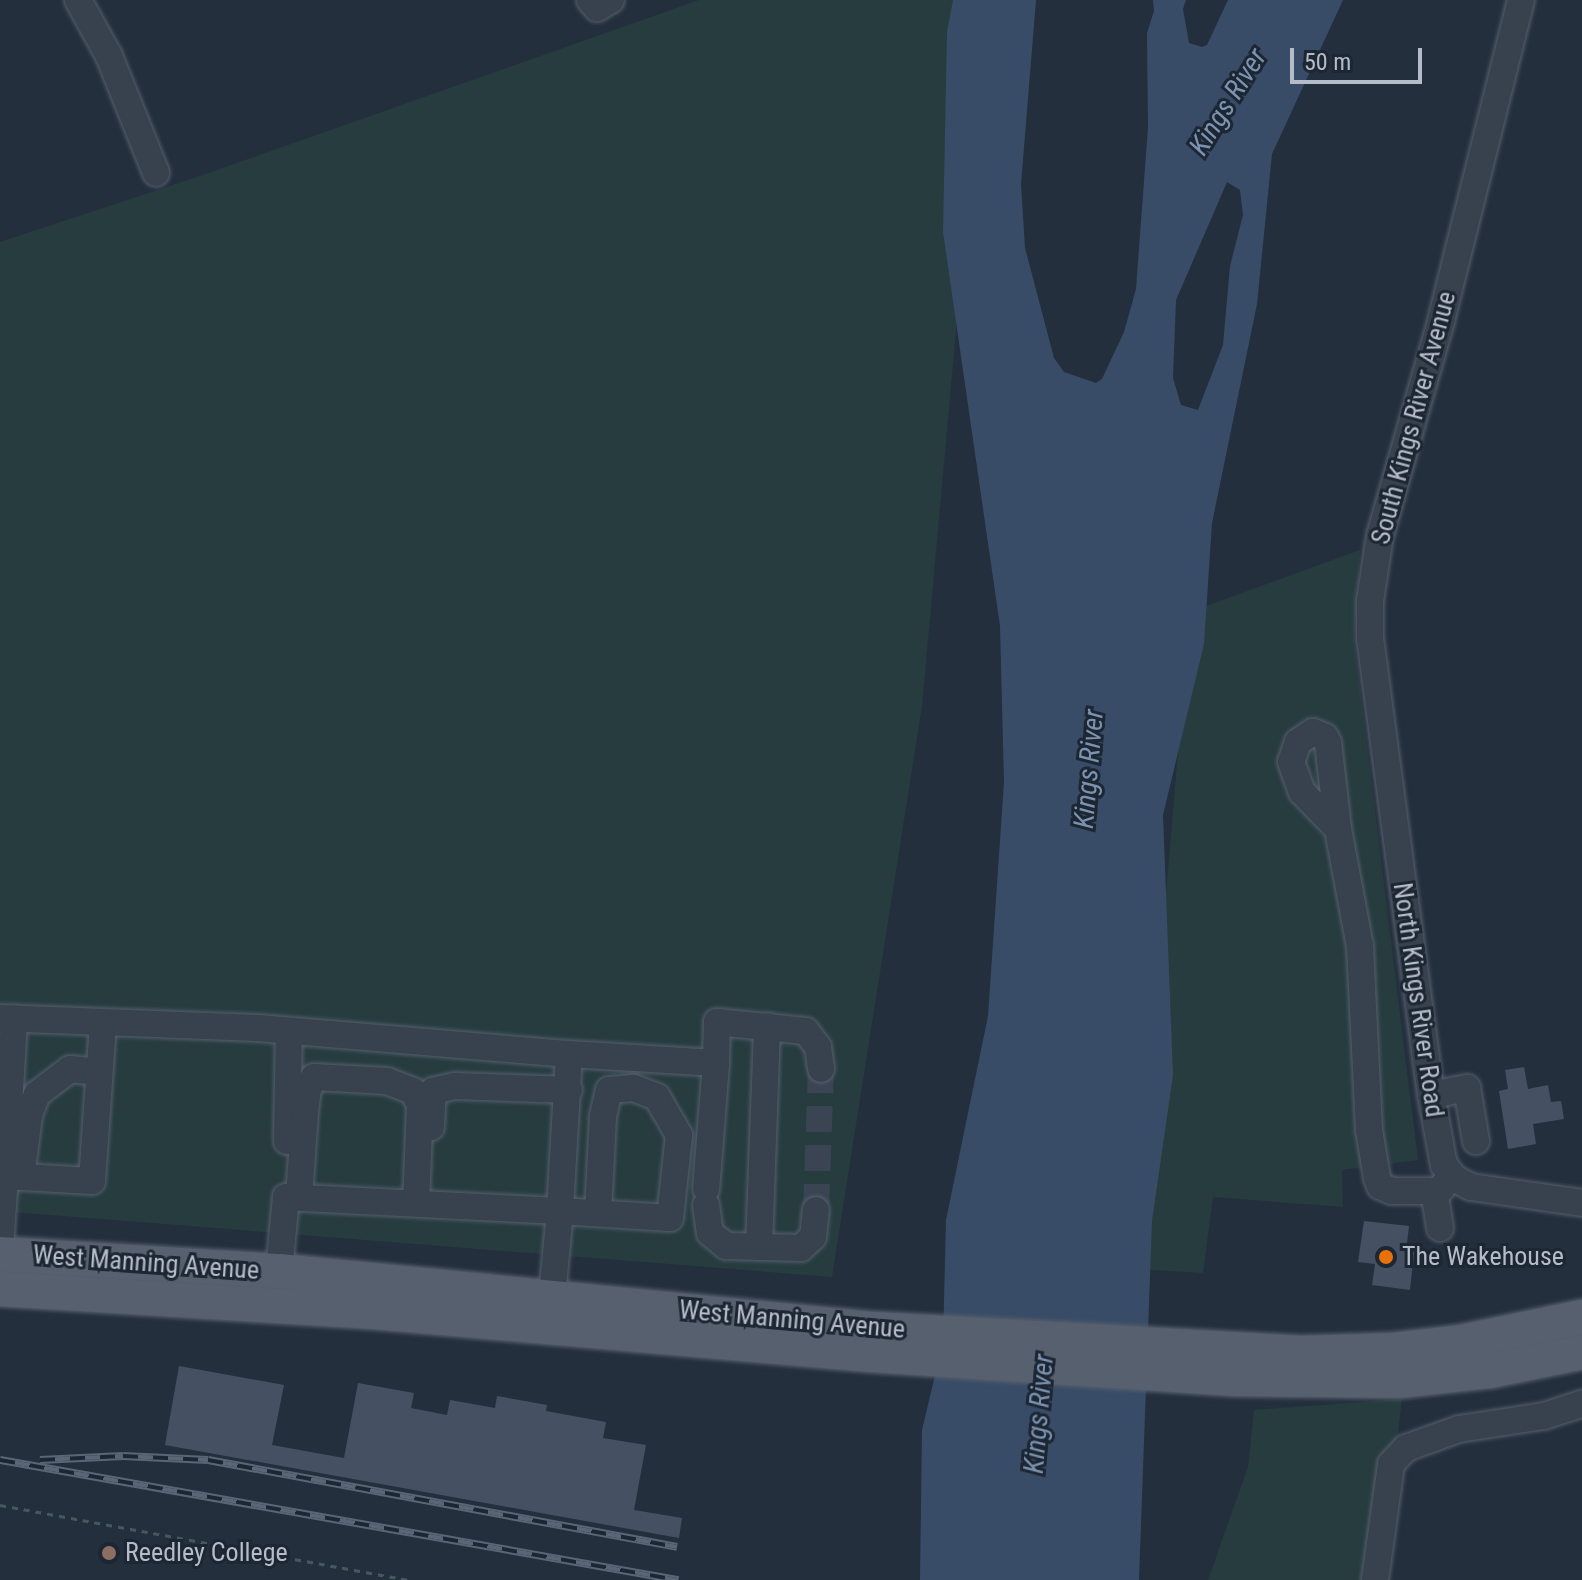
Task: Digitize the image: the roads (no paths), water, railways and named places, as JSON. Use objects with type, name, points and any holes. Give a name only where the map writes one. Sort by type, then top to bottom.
[{"type":"main road","name":"West Manning Avenue","points":[[0,1254],[279,1271],[552,1297],[872,1342]]},
{"type":"main road","name":"West Manning Avenue","points":[[0,1289],[1237,1364],[1398,1381],[1489,1371],[1582,1352]]},
{"type":"main road","name":"West Manning Avenue","points":[[1237,1364],[1394,1350],[1509,1334],[1582,1317]]},
{"type":"street","points":[[78,0],[109,56],[156,173]]},
{"type":"street","points":[[590,0],[597,8],[611,0]]},
{"type":"street","name":"South Kings River Avenue","points":[[1396,843],[1370,638],[1373,566],[1442,318],[1521,0]]},
{"type":"street","points":[[1338,829],[1361,959],[1369,1130],[1380,1186],[1392,1191],[1443,1174],[1471,1187],[1582,1203]]},
{"type":"street","name":"North Kings River Road","points":[[1396,843],[1443,1174],[1434,1202],[1440,1228]]},
{"type":"street","points":[[8,1176],[3,1136],[7,1018],[289,1031],[716,1063]]},
{"type":"street","points":[[816,1210],[813,1237],[801,1248],[726,1246],[710,1233],[706,1197],[717,1022],[806,1031],[818,1047],[821,1069]]},
{"type":"street","points":[[8,1176],[92,1181],[103,1023]]},
{"type":"street","points":[[759,1247],[767,1026]]},
{"type":"street","points":[[289,1031],[292,1197]]},
{"type":"street","points":[[552,1297],[569,1090],[569,1054]]},
{"type":"street","points":[[0,1247],[8,1176],[34,1102],[49,1082],[70,1069],[99,1072]]},
{"type":"street","points":[[279,1271],[308,1089],[314,1077],[403,1084],[413,1091],[420,1105],[422,1203]]},
{"type":"street","points":[[422,1203],[433,1091],[455,1086],[569,1090]]},
{"type":"street","points":[[292,1197],[670,1218],[679,1135],[657,1097],[633,1088],[609,1090],[603,1117],[598,1213]]},
{"type":"street","points":[[1431,1095],[1467,1088],[1476,1141]]},
{"type":"street","points":[[1375,1580],[1391,1464],[1406,1448],[1459,1429],[1544,1416],[1582,1404]]},
{"type":"water","name":"Kings River","points":[[953,0],[1036,0],[1021,184],[1025,248],[1054,358],[1064,372],[1096,383],[1102,379],[1124,332],[1136,289],[1148,127],[1147,33],[1154,11],[1153,0],[1186,0],[1183,9],[1189,43],[1202,47],[1207,45],[1228,0],[1343,0],[1272,154],[1257,304],[1212,523],[1204,644],[1163,815],[1173,1075],[1152,1221],[1139,1580],[920,1580],[922,1430],[943,1342],[946,1220],[988,1016],[1004,782],[1000,626],[943,232],[947,32]],"holes":[[[1227,182],[1240,190],[1243,215],[1230,266],[1223,345],[1198,410],[1181,405],[1173,378],[1176,300]]]},
{"type":"tunnel","points":[[816,1210],[821,1069]]},
{"type":"railway","points":[[40,1460],[123,1456],[208,1460],[677,1547]]},
{"type":"railway","points":[[0,1460],[678,1580]]},
{"type":"place","name":"The Wakehouse","points":[[1386,1257]]},
{"type":"place","name":"Reedley College","points":[[109,1553]]}]
